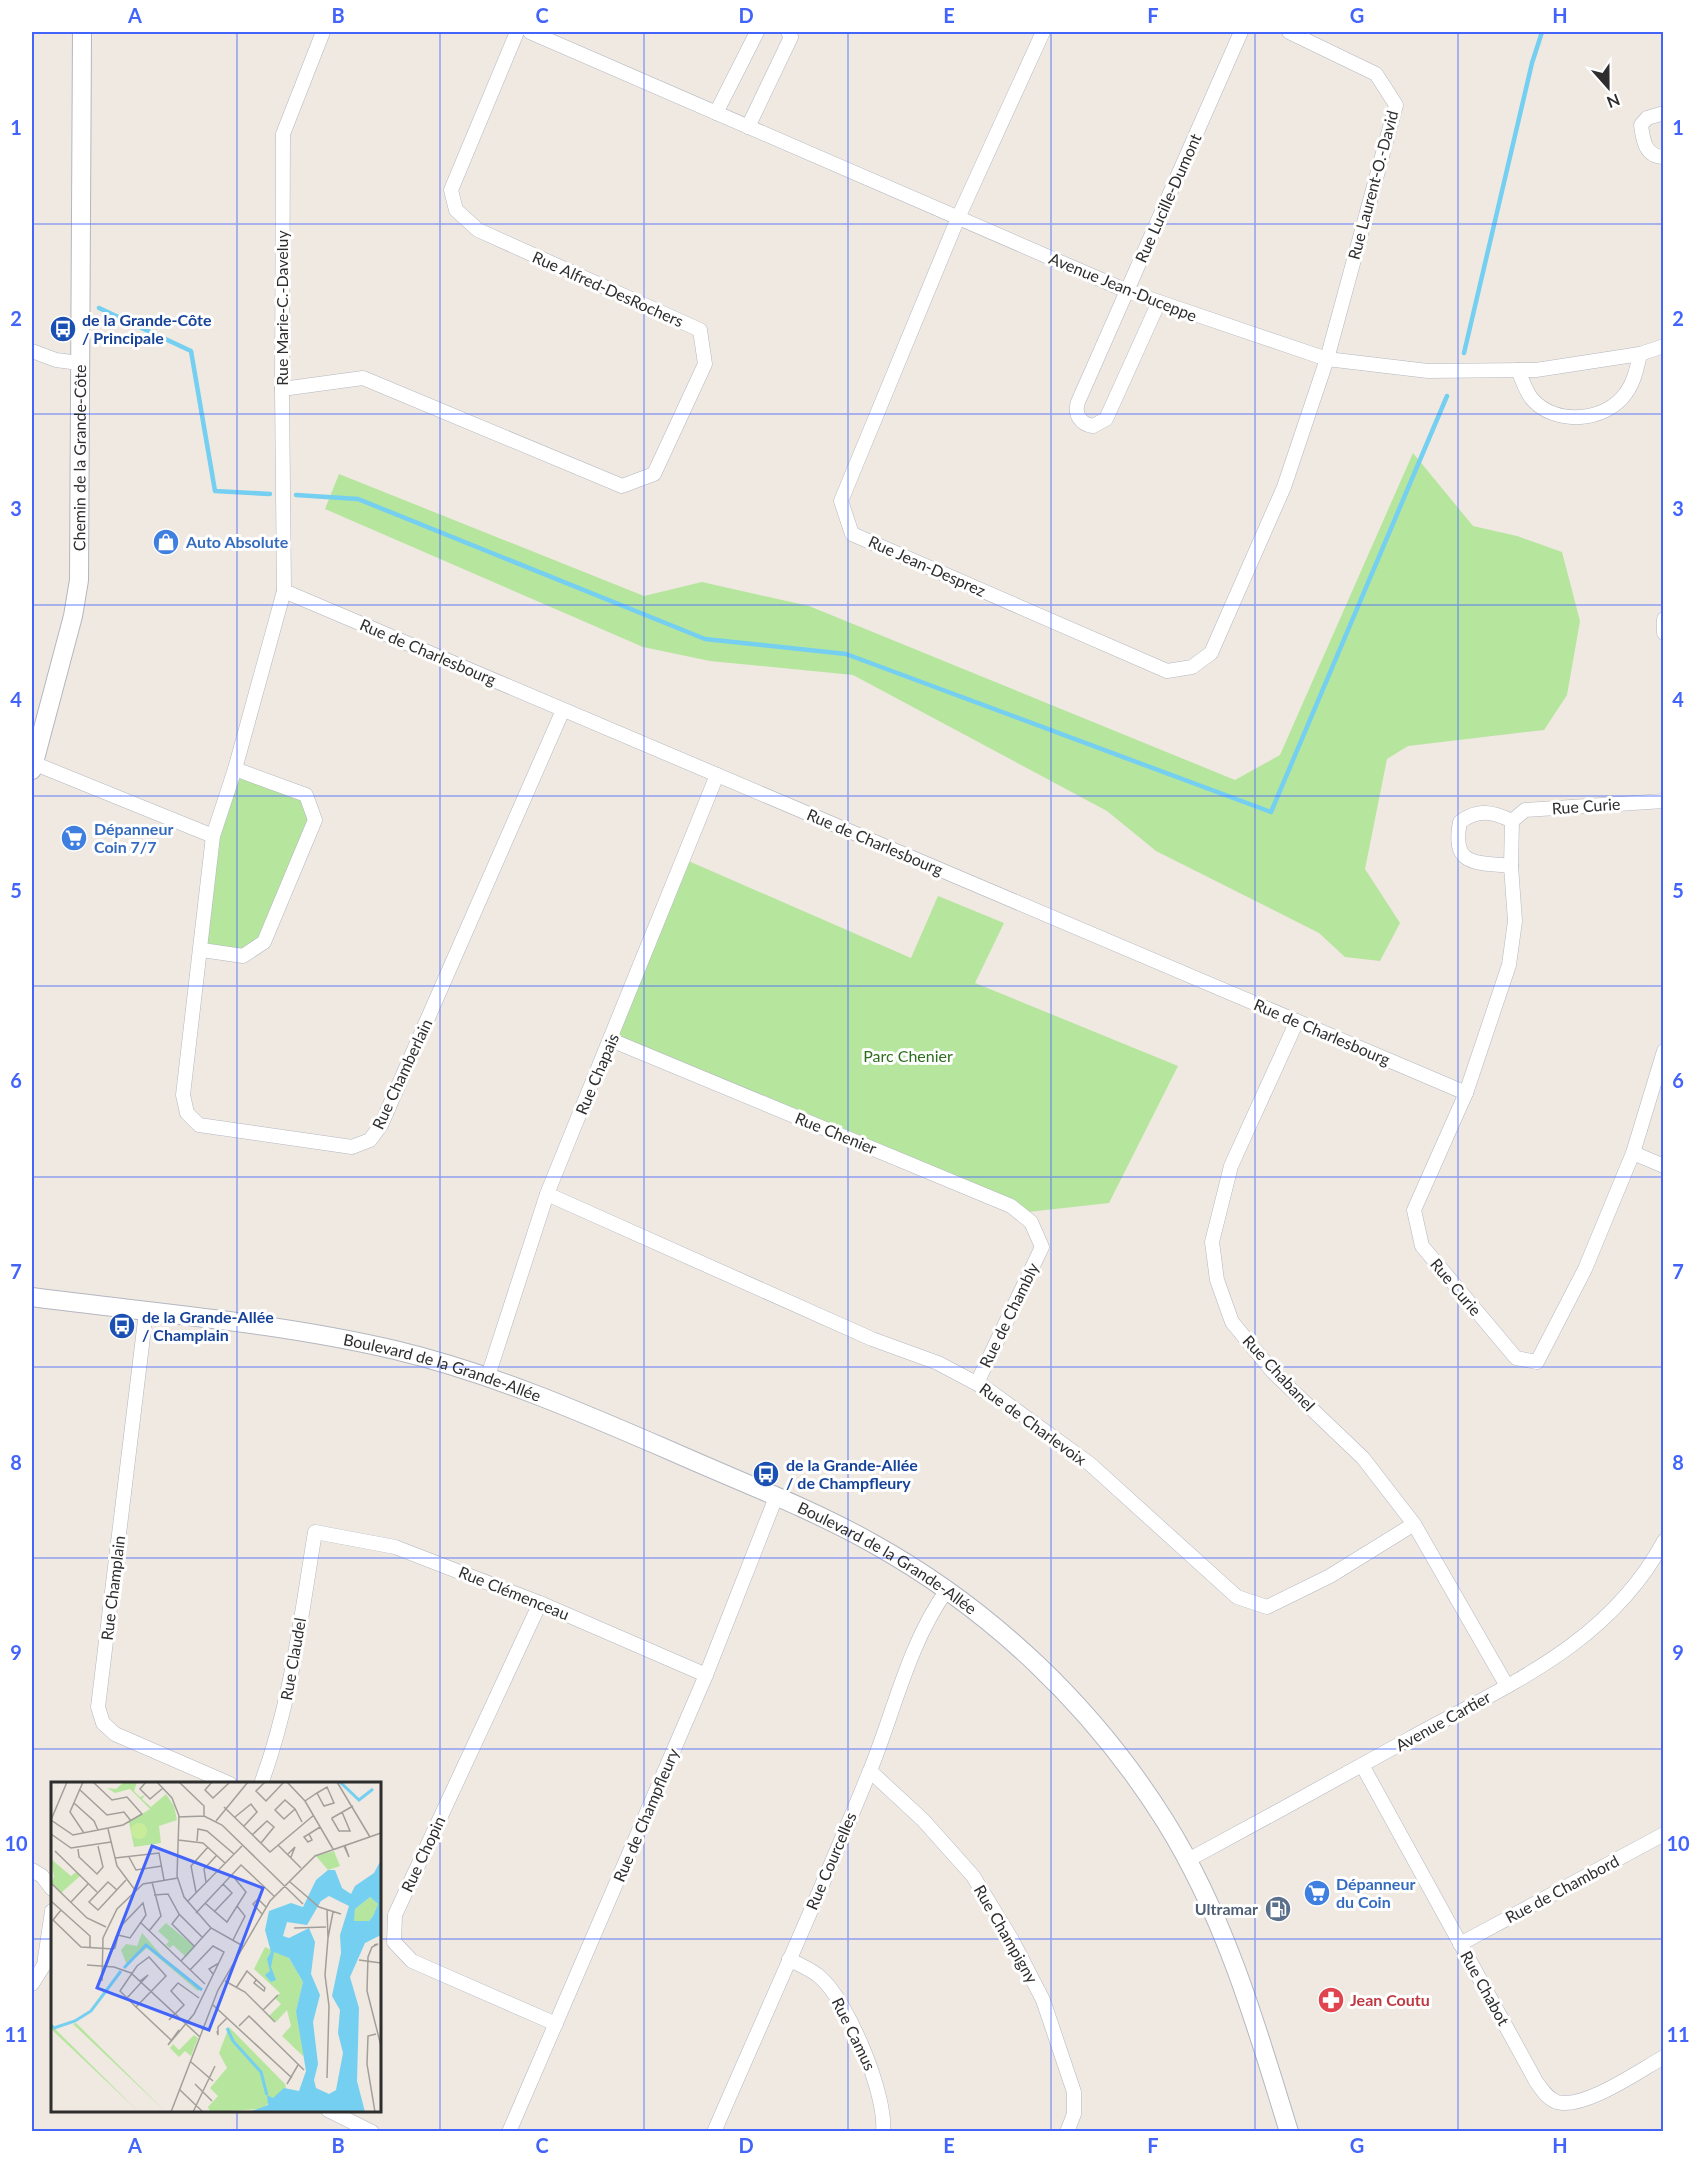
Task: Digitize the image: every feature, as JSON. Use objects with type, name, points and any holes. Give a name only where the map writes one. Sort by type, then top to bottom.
[{"type":"street","name":"Chemin de la Grande-Côte","points":[[32,766],[36,733],[74,616],[78,588],[82,32]]},
{"type":"street","name":"Rue Marie-C.-Daveluy","points":[[284,591],[282,389],[284,134],[323,32]]},
{"type":"street","name":"Rue Alfred-DesRochers","points":[[282,389],[363,378],[622,486],[654,474],[705,364],[700,330],[478,230],[456,210],[451,190],[517,32]]},
{"type":"street","name":"Avenue Jean-Duceppe","points":[[530,32],[547,35],[716,113],[1158,304],[1327,359],[1428,371],[1518,370],[1576,365],[1640,354],[1664,346]]},
{"type":"street","points":[[716,113],[757,32]]},
{"type":"street","points":[[748,127],[791,37],[788,32]]},
{"type":"street","name":"Rue Jean-Desprez","points":[[1043,32],[958,218],[841,501],[852,534],[1167,671],[1192,667],[1211,653],[1284,487],[1327,359]]},
{"type":"street","name":"Rue Lucille-Dumont","points":[[1158,304],[1108,416],[1098,425],[1084,423],[1078,417],[1076,405],[1242,32]]},
{"type":"street","name":"Rue Laurent-O.-David","points":[[1289,32],[1376,74],[1396,105],[1327,359]]},
{"type":"street","points":[[1664,113],[1647,118],[1642,121],[1641,125],[1643,139],[1649,152],[1654,156],[1664,157]]},
{"type":"street","points":[[32,351],[56,360],[79,363]]},
{"type":"street","points":[[1518,370],[1530,398],[1552,414],[1573,419],[1610,408],[1625,395],[1633,383],[1640,354]]},
{"type":"street","name":"Rue de Charlesbourg","points":[[284,591],[1466,1093]]},
{"type":"street","name":"Rue Chamberlain","points":[[284,591],[235,769],[213,836],[202,950],[183,1095],[188,1113],[200,1125],[352,1147],[370,1140],[381,1125],[563,710]]},
{"type":"street","points":[[1664,619],[1664,633]]},
{"type":"street","points":[[32,766],[213,836]]},
{"type":"street","points":[[202,950],[243,956],[264,942],[315,820],[306,795],[235,769]]},
{"type":"street","name":"Rue Chapais","points":[[488,1376],[547,1194],[717,775]]},
{"type":"street","name":"Rue Curie","points":[[1664,801],[1525,810],[1512,821],[1511,866],[1515,921],[1509,965],[1466,1093],[1414,1210],[1422,1246],[1516,1358],[1537,1362],[1585,1269],[1633,1153],[1664,1051]]},
{"type":"street","points":[[1511,866],[1473,862],[1461,853],[1456,840],[1460,822],[1475,812],[1498,814],[1512,821]]},
{"type":"street","name":"Rue Chabanel","points":[[1297,1021],[1231,1166],[1212,1242],[1217,1280],[1232,1322],[1273,1372],[1363,1458],[1414,1524],[1507,1686]]},
{"type":"street","name":"Rue Chenier","points":[[611,1040],[1011,1206],[1031,1222],[1042,1247]]},
{"type":"street","points":[[1633,1153],[1664,1166]]},
{"type":"street","name":"Rue de Charlevoix","points":[[547,1194],[872,1339],[938,1363],[977,1383],[1089,1464],[1237,1597],[1268,1607],[1330,1576],[1414,1524]]},
{"type":"street","name":"Rue de Chambly","points":[[977,1383],[1042,1247]]},
{"type":"street","name":"Boulevard de la Grande-Allée","points":[[32,1297],[339,1338],[413,1354],[488,1376],[776,1497],[869,1541],[947,1590],[1012,1642],[1079,1707],[1133,1773],[1188,1860],[1241,1979],[1288,2132]]},
{"type":"street","name":"Rue Champlain","points":[[146,1312],[98,1707],[104,1723],[115,1734],[225,1782]]},
{"type":"street","name":"Rue de Champfleury","points":[[509,2132],[706,1674],[776,1497]]},
{"type":"street","name":"Rue Clémenceau","points":[[315,1532],[395,1547],[540,1603],[706,1674]]},
{"type":"street","name":"Rue Claudel","points":[[262,1782],[275,1746],[288,1696],[315,1532]]},
{"type":"street","name":"Avenue Cartier","points":[[1188,1860],[1507,1686],[1566,1651],[1615,1609],[1647,1572],[1664,1541]]},
{"type":"street","name":"Rue Courcelles","points":[[714,2132],[870,1771],[899,1689],[932,1614],[947,1590]]},
{"type":"street","name":"Rue Chopin","points":[[540,1603],[395,1915],[394,1942],[412,1961],[556,2024]]},
{"type":"street","name":"Rue Chabot","points":[[1362,1765],[1537,2083],[1552,2100],[1564,2103],[1580,2101],[1664,2057]]},
{"type":"street","name":"Rue Champigny","points":[[870,1771],[923,1820],[973,1876],[1012,1941],[1043,2000],[1074,2092],[1074,2114],[1067,2132]]},
{"type":"street","name":"Rue de Chambord","points":[[1460,1944],[1664,1834]]},
{"type":"street","points":[[32,1870],[42,1876],[51,1888]]},
{"type":"street","points":[[32,1984],[44,1965],[51,1918]]},
{"type":"street","name":"Rue Camus","points":[[789,1959],[821,1977],[841,2001],[874,2077],[884,2122],[883,2132]]},
{"type":"street","points":[[332,2112],[372,2132]]},
{"type":"green space","points":[[1413,453],[1473,526],[1517,536],[1562,552],[1580,621],[1567,695],[1544,730],[1408,746],[1387,759],[1365,869],[1400,923],[1380,961],[1345,957],[1319,933],[1156,851],[1107,811],[853,675],[710,661],[643,647],[325,509],[339,474],[644,596],[702,582],[809,606],[1235,780],[1280,755]]},
{"type":"green space","points":[[235,769],[306,795],[315,820],[264,942],[243,956],[202,950],[213,836]]},
{"type":"green space","name":"Parc Chenier","points":[[684,859],[911,958],[938,896],[1004,923],[975,983],[1178,1066],[1109,1203],[1028,1212],[611,1040]]},
{"type":"waterway","points":[[1464,353],[1532,63],[1542,32]]},
{"type":"waterway","points":[[99,308],[191,351],[215,491],[270,494]]},
{"type":"waterway","points":[[296,495],[358,499],[705,639],[846,654],[1271,812],[1447,396]]},
{"type":"place","name":"de la Grande-Côte / Principale","points":[[63,329]]},
{"type":"place","name":"Auto Absolute","points":[[166,542]]},
{"type":"place","name":"Dépanneur Coin 7/7","points":[[74,838]]},
{"type":"place","name":"de la Grande-Allée / Champlain","points":[[122,1326]]},
{"type":"place","name":"de la Grande-Allée / de Champfleury","points":[[766,1474]]},
{"type":"place","name":"Dépanneur du Coin","points":[[1317,1893]]},
{"type":"place","name":"Ultramar","points":[[1278,1909]]},
{"type":"place","name":"Jean Coutu","points":[[1331,2000]]}]
